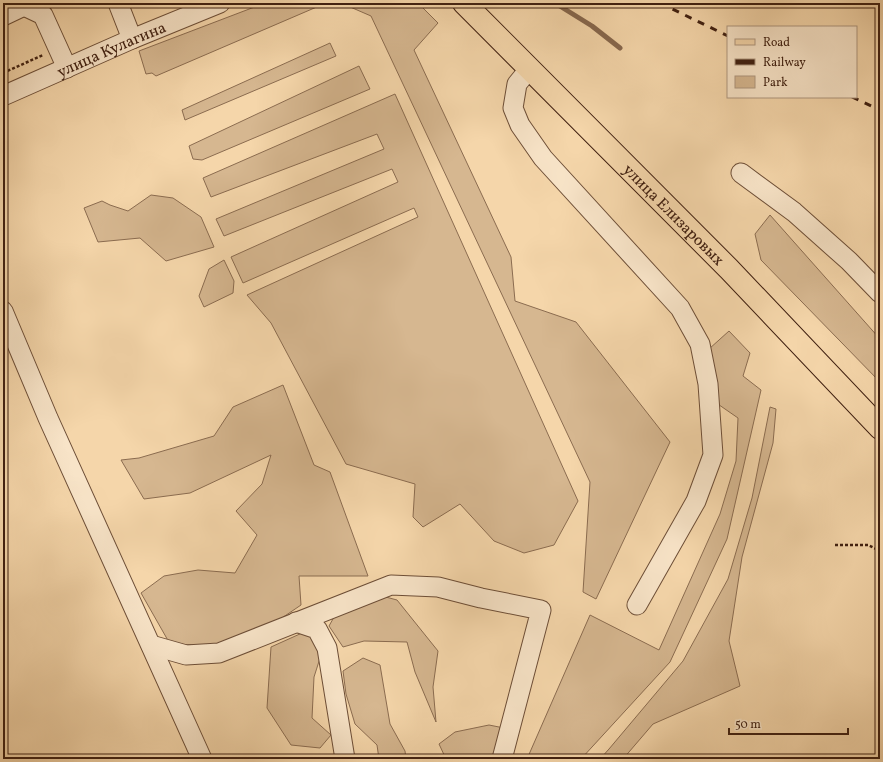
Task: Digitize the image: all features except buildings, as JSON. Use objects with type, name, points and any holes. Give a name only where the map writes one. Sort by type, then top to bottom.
[{"type":"main road","name":"улица Елизаровых","points":[[464,3],[729,268],[880,428]]},
{"type":"street","points":[[118,3],[132,39]]},
{"type":"street","name":"улица Кулагина","points":[[3,96],[132,39],[220,3]]},
{"type":"street","points":[[3,16],[23,5],[43,15],[67,68]]},
{"type":"street","points":[[530,68],[517,84],[513,108],[520,125],[543,158],[680,308],[700,344],[708,384],[713,455],[696,501],[637,605]]},
{"type":"street","points":[[741,172],[794,212],[850,261],[880,293]]},
{"type":"street","points":[[3,311],[48,418],[202,759]]},
{"type":"street","points":[[150,645],[186,655],[219,653],[391,585],[438,587],[481,598],[541,610],[502,759]]},
{"type":"street","points":[[296,622],[317,629],[327,648],[346,759]]},
{"type":"path","points":[[835,545],[868,545],[880,551]]},
{"type":"green space","points":[[265,3],[326,3],[156,76],[152,73],[146,74],[139,51]]},
{"type":"green space","points":[[341,3],[418,3],[438,23],[414,50],[511,257],[515,301],[576,322],[670,442],[596,599],[583,592],[590,482],[371,16]]},
{"type":"green space","points":[[330,43],[336,56],[185,120],[182,110]]},
{"type":"green space","points":[[359,66],[370,89],[202,160],[193,159],[189,146]]},
{"type":"green space","points":[[395,94],[578,501],[554,545],[524,553],[494,541],[460,504],[423,527],[413,517],[415,484],[346,464],[271,323],[247,295],[418,217],[414,208],[243,283],[231,257],[398,182],[392,169],[224,236],[216,219],[384,149],[377,134],[211,197],[203,178]]},
{"type":"green space","points":[[151,195],[173,198],[201,217],[214,247],[166,261],[140,238],[98,242],[84,208],[102,201],[128,211]]},
{"type":"green space","points":[[770,215],[880,339],[880,382],[761,260],[755,234]]},
{"type":"green space","points":[[224,260],[234,281],[233,293],[204,307],[199,296],[209,269]]},
{"type":"green space","points":[[729,331],[750,353],[743,376],[761,390],[727,539],[670,662],[581,759],[527,759],[590,615],[659,650],[720,514],[736,461],[738,418],[712,400],[709,349]]},
{"type":"green space","points":[[283,385],[314,465],[330,472],[368,576],[299,576],[301,605],[273,624],[220,646],[170,644],[141,593],[164,576],[198,570],[235,573],[257,535],[236,511],[262,484],[271,455],[190,493],[144,499],[121,460],[139,458],[214,436],[233,407]]},
{"type":"green space","points":[[770,407],[776,409],[773,443],[742,557],[729,641],[740,686],[653,724],[623,759],[600,759],[683,661],[728,579],[752,498]]},
{"type":"green space","points":[[382,596],[397,600],[438,651],[433,687],[436,722],[415,672],[407,642],[364,641],[343,647],[329,626],[338,610]]},
{"type":"green space","points":[[302,633],[318,640],[321,655],[314,677],[312,718],[331,735],[320,748],[291,745],[267,708],[271,647]]},
{"type":"green space","points":[[363,658],[380,665],[390,724],[405,751],[406,759],[379,759],[377,745],[355,724],[346,694],[343,671]]},
{"type":"green space","points":[[489,725],[504,728],[494,759],[446,759],[439,744],[455,732]]},
{"type":"waterway","points":[[555,3],[592,26],[620,48]]},
{"type":"railway","points":[[660,3],[727,36]]},
{"type":"railway","points":[[854,98],[880,110]]}]
